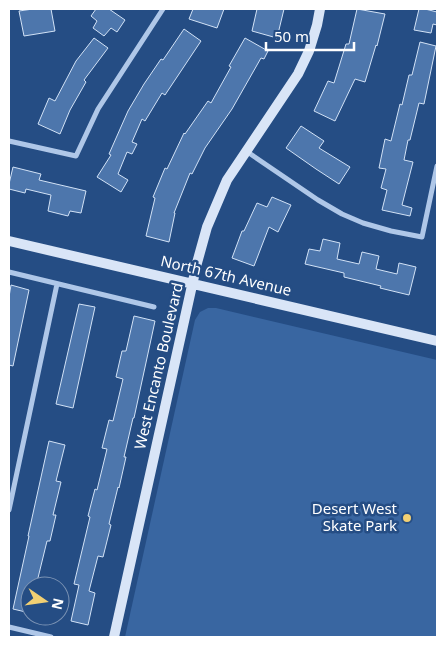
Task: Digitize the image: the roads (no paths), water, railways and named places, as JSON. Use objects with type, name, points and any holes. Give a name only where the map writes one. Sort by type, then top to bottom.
[{"type":"street","points":[[9,140],[76,156],[98,109],[163,9]]},
{"type":"street","name":"West Encanto Boulevard","points":[[114,637],[207,227],[227,180],[298,74],[317,25],[320,9]]},
{"type":"street","points":[[246,151],[342,214],[372,226],[422,237],[437,166]]},
{"type":"street","name":"North 67th Avenue","points":[[9,241],[437,341]]},
{"type":"street","points":[[9,272],[154,307]]},
{"type":"street","points":[[9,510],[57,284]]},
{"type":"street","points":[[9,627],[51,637]]},
{"type":"place","name":"Desert West Skate Park","points":[[407,518]]}]
